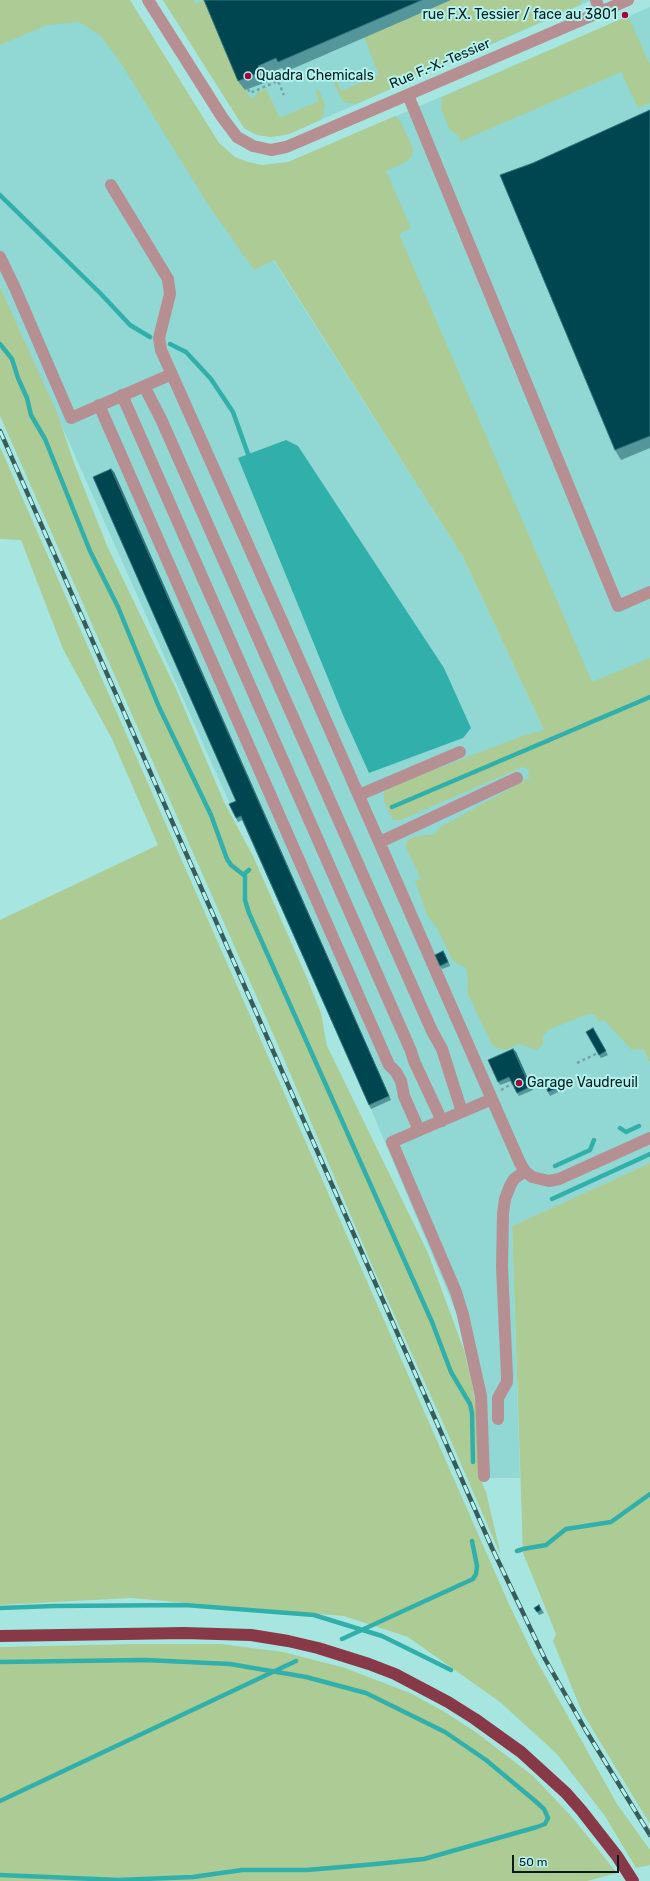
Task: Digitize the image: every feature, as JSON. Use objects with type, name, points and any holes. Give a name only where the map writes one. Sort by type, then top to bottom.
[{"type":"highway","points":[[0,1636],[184,1633],[251,1635],[318,1648],[395,1674],[448,1702],[500,1736],[521,1752],[566,1793],[581,1810],[617,1856],[633,1881]]},
{"type":"street","name":"Rue F.-X.-Tessier","points":[[148,0],[222,117],[237,137],[253,146],[271,150],[286,147],[628,0]]},
{"type":"street","points":[[596,0],[600,12]]},
{"type":"street","points":[[408,95],[618,606],[650,592]]},
{"type":"street","points":[[112,186],[168,279],[170,294],[159,344],[380,842],[492,1100],[525,1171],[532,1177],[541,1180],[559,1179],[650,1138]]},
{"type":"street","points":[[0,257],[15,288],[71,418],[172,374]]},
{"type":"street","points":[[144,386],[161,419],[432,1031],[442,1049],[462,1112]]},
{"type":"street","points":[[122,396],[411,1051],[414,1061],[442,1121]]},
{"type":"street","points":[[99,405],[389,1065],[396,1072],[401,1081],[404,1096],[419,1130]]},
{"type":"street","points":[[359,795],[460,752]]},
{"type":"street","points":[[380,842],[517,778]]},
{"type":"street","points":[[484,1476],[481,1396],[463,1315],[456,1292],[392,1142],[492,1100]]},
{"type":"street","points":[[498,1419],[498,1398],[507,1382],[508,1376],[502,1267],[503,1213],[505,1199],[510,1186],[514,1179],[525,1171]]},
{"type":"path","points":[[248,89],[250,93],[278,80],[284,95]]},
{"type":"path","points":[[577,1063],[598,1053]]},
{"type":"path","points":[[502,1089],[513,1084]]},
{"type":"shaded area","points":[[0,0],[107,0],[463,557],[610,871],[638,1040],[650,1063],[650,1163],[512,1226],[520,1478],[481,1478],[473,1388],[456,1312],[371,1109],[243,820],[238,822],[0,287]]},
{"type":"shaded area","points":[[163,0],[592,0],[289,134],[271,137],[257,135],[244,128]]},
{"type":"shaded area","points":[[650,7],[650,668],[587,695],[336,142]]},
{"type":"shaded area","points":[[286,440],[298,446],[444,668],[471,728],[463,738],[369,773],[343,715],[238,458]]},
{"type":"green space","points":[[130,0],[219,143],[235,157],[248,162],[262,165],[288,162],[395,116],[400,121],[413,148],[412,156],[406,162],[386,171],[411,228],[399,234],[592,682],[650,658],[650,1063],[643,1049],[632,1050],[604,1020],[598,1022],[596,1015],[588,1014],[548,1030],[543,1036],[543,1044],[537,1050],[518,1044],[506,1050],[497,1048],[491,1043],[467,992],[468,979],[466,968],[453,961],[437,928],[427,915],[415,881],[421,879],[406,848],[406,842],[413,837],[435,834],[439,828],[529,778],[528,769],[522,767],[401,820],[393,820],[384,801],[384,789],[525,735],[544,730],[463,557],[274,260],[254,270],[207,203],[121,63],[100,35],[79,22],[47,25],[0,45],[0,1]]},
{"type":"green space","points":[[163,0],[194,0],[195,4],[205,0],[250,99],[256,96],[255,94],[266,89],[280,118],[319,101],[316,92],[317,89],[319,90],[325,105],[323,116],[320,120],[289,134],[271,137],[257,135],[244,128]]},
{"type":"green space","points":[[451,0],[583,0],[579,5],[356,104],[343,102],[334,84],[335,81],[338,82],[341,91],[379,75],[364,37]]},
{"type":"green space","points":[[628,16],[650,65],[650,103],[638,108],[621,72],[459,142],[460,137],[450,130],[441,109],[442,97]]},
{"type":"green space","points":[[0,287],[58,415],[74,463],[108,548],[176,689],[224,802],[253,856],[306,976],[321,1013],[327,1046],[428,1253],[464,1350],[473,1388],[476,1409],[479,1476],[486,1492],[501,1556],[374,1270],[278,1045],[0,416]]},
{"type":"green space","points":[[0,447],[508,1602],[533,1654],[617,1804],[650,1850],[650,1865],[636,1868],[605,1816],[556,1753],[500,1702],[408,1637],[344,1616],[130,1598],[0,1605],[0,920],[158,845],[112,739],[63,649],[21,540],[0,539]]},
{"type":"green space","points":[[650,1163],[650,1824],[582,1712],[553,1641],[556,1634],[523,1553],[512,1226]]},
{"type":"green space","points":[[220,1644],[283,1652],[345,1668],[410,1693],[443,1711],[477,1733],[533,1776],[572,1817],[617,1873],[587,1881],[0,1881],[0,1647]]},
{"type":"building","points":[[204,0],[422,0],[278,62],[276,58],[258,66],[261,72],[238,81]]},
{"type":"building","points":[[650,110],[650,436],[615,450],[500,175],[533,163]]},
{"type":"building","points":[[111,469],[389,1096],[369,1105],[241,816],[236,818],[229,804],[236,801],[93,477]]},
{"type":"building","points":[[443,951],[448,962],[440,966],[435,955]]},
{"type":"building","points":[[593,1028],[606,1051],[599,1055],[586,1032]]},
{"type":"building","points":[[513,1049],[530,1087],[517,1093],[509,1077],[498,1082],[488,1060]]},
{"type":"building","points":[[552,1082],[555,1089],[548,1092],[545,1085]]},
{"type":"building","points":[[539,1605],[541,1610],[537,1612],[534,1608]]},
{"type":"waterway","points":[[0,195],[101,294],[130,325],[150,337]]},
{"type":"waterway","points":[[0,344],[12,359],[18,378],[27,398],[31,415],[45,439],[90,551],[118,607],[159,707],[211,815],[227,859],[231,865],[245,876],[245,900],[249,913],[432,1322],[451,1372],[470,1404],[472,1413],[473,1462]]},
{"type":"waterway","points":[[170,344],[186,352],[211,379],[233,412],[248,454]]},
{"type":"waterway","points":[[392,807],[650,697]]},
{"type":"waterway","points":[[244,874],[249,870]]},
{"type":"waterway","points":[[620,1128],[626,1132],[639,1126]]},
{"type":"waterway","points":[[555,1166],[590,1150],[594,1140]]},
{"type":"waterway","points":[[552,1199],[650,1154]]},
{"type":"waterway","points":[[517,1551],[546,1545],[566,1529],[611,1522],[650,1494]]},
{"type":"waterway","points":[[342,1639],[473,1579],[476,1574],[477,1566],[472,1541]]},
{"type":"waterway","points":[[0,1608],[185,1605],[314,1615],[382,1636],[451,1670]]},
{"type":"waterway","points":[[0,1662],[145,1660],[230,1664],[306,1677],[366,1693],[445,1732],[486,1760],[544,1809],[548,1818],[545,1824],[537,1827],[424,1859],[376,1864],[307,1870],[242,1870],[193,1877],[118,1880],[0,1875]]},
{"type":"waterway","points":[[0,1801],[296,1661]]},
{"type":"railway","points":[[0,431],[492,1548],[545,1659],[585,1729],[650,1835]]},
{"type":"place","name":"rue F.X. Tessier / face au 3801","points":[[625,15]]},
{"type":"place","name":"Quadra Chemicals","points":[[248,76]]},
{"type":"place","name":"Garage Vaudreuil","points":[[519,1083]]}]
